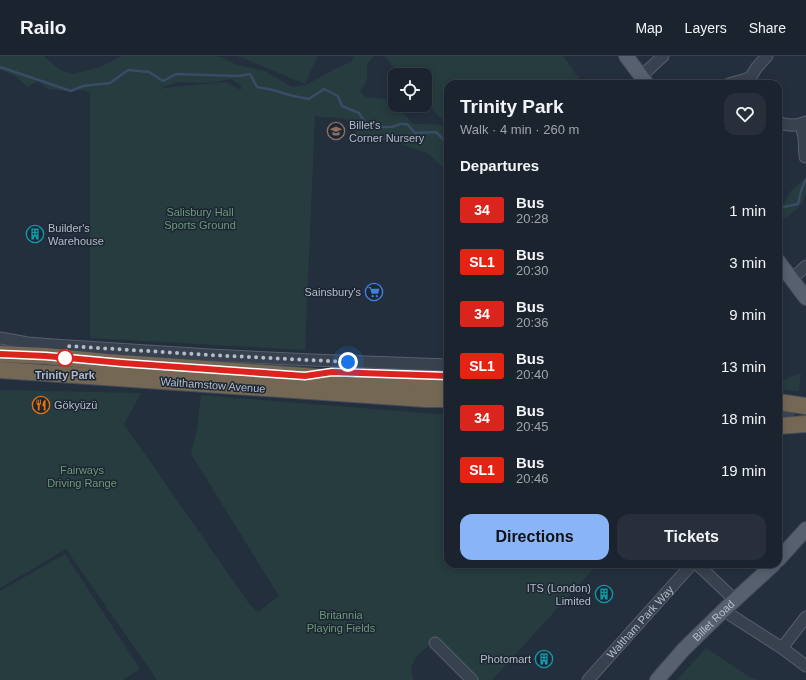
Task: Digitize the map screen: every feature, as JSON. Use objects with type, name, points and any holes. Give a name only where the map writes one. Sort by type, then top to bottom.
[{"type":"highway","name":"Walthamstow Avenue","points":[[0,354],[46,356],[305,376]]},
{"type":"highway","name":"Walthamstow Avenue","points":[[0,370],[426,399]]},
{"type":"highway","points":[[305,376],[332,372],[444,376]]},
{"type":"highway","points":[[305,376],[444,386]]},
{"type":"highway","points":[[426,399],[444,399]]},
{"type":"highway","points":[[426,399],[444,404]]},
{"type":"highway","points":[[782,403],[806,406]]},
{"type":"highway","points":[[783,426],[806,424]]},
{"type":"highway","points":[[783,426],[806,428]]},
{"type":"main road","points":[[626,56],[644,80]]},
{"type":"main road","points":[[782,266],[806,298]]},
{"type":"main road","points":[[782,556],[806,529]]},
{"type":"main road","name":"Billet Road","points":[[656,680],[684,649],[770,568]]},
{"type":"street","points":[[644,80],[648,70],[661,56]]},
{"type":"street","points":[[751,80],[757,67],[767,56]]},
{"type":"street","points":[[782,123],[791,126],[804,123],[805,157]]},
{"type":"street","points":[[792,279],[806,266]]},
{"type":"street","points":[[0,338],[28,343],[210,355],[444,365]]},
{"type":"street","name":"Waltham Park Way","points":[[588,680],[688,568]]},
{"type":"street","points":[[701,568],[735,600]]},
{"type":"street","points":[[724,610],[782,648],[806,666]]},
{"type":"street","points":[[782,648],[806,617]]},
{"type":"street","points":[[435,643],[472,680]]},
{"type":"green space","name":"Salisbury Hall Sports Ground","points":[[0,56],[44,56],[60,70],[73,74],[100,67],[122,56],[221,57],[235,64],[264,71],[292,87],[306,85],[351,62],[354,56],[374,56],[367,64],[367,80],[360,92],[366,97],[387,99],[388,112],[401,112],[413,124],[435,124],[444,126],[444,168],[427,153],[395,142],[356,136],[354,125],[342,118],[320,117],[315,115],[305,350],[90,338],[90,93],[84,90],[64,91],[48,89],[38,81],[28,87],[15,76],[0,70]],"holes":[[[231,79],[241,86],[241,90],[226,82],[163,88],[159,90],[161,88],[177,82],[210,83]]]},
{"type":"green space","points":[[238,56],[318,56],[305,84]]},
{"type":"green space","points":[[384,56],[563,56],[580,80],[444,80],[444,122],[432,109],[432,68],[395,68]]},
{"type":"green space","points":[[806,177],[805,198],[795,211],[782,221],[782,205],[790,192]]},
{"type":"green space","points":[[801,373],[799,391],[782,390],[782,380]]},
{"type":"green space","points":[[0,390],[141,393],[124,424],[250,605],[258,612],[279,596],[191,454],[197,428],[201,395],[444,415],[444,568],[594,568],[492,680],[477,680],[433,641],[416,657],[411,668],[413,680],[157,680],[66,549],[0,588]]},
{"type":"green space","points":[[65,554],[140,669],[123,680],[0,680],[0,591]]},
{"type":"green space","points":[[706,648],[748,676],[758,680],[677,680]]},
{"type":"waterway","points":[[0,67],[71,91],[83,86],[110,83],[128,70],[149,72],[163,81],[176,74],[239,76],[250,74],[257,87],[309,99],[324,89],[338,96],[342,106],[359,113],[365,122],[378,127],[392,127],[400,124],[407,124],[415,133],[436,132],[444,140]]},
{"type":"waterway","points":[[784,207],[798,204],[806,180]]},
{"type":"tunnel","points":[[782,417],[806,418]]},
{"type":"bus line","name":"34","points":[[0,354],[46,356],[305,376],[332,372],[444,376]]},
{"type":"place","name":"Billet's Corner Nursery","points":[[336,131]]},
{"type":"place","name":"Builder's Warehouse","points":[[35,234]]},
{"type":"place","name":"Sainsbury's","points":[[374,292]]},
{"type":"place","name":"Trinity Park","points":[[65,358]]},
{"type":"place","name":"Gökyüzü","points":[[41,405]]},
{"type":"place","name":"ITS (London) Limited","points":[[604,594]]},
{"type":"place","name":"Photomart","points":[[544,659]]},
{"type":"route","points":[[65,358],[67,346],[348,362]]},
{"type":"park label","name":"Fairways Driving Range","points":[[82,476]]},
{"type":"park label","name":"Britannia Playing Fields","points":[[341,621]]}]
